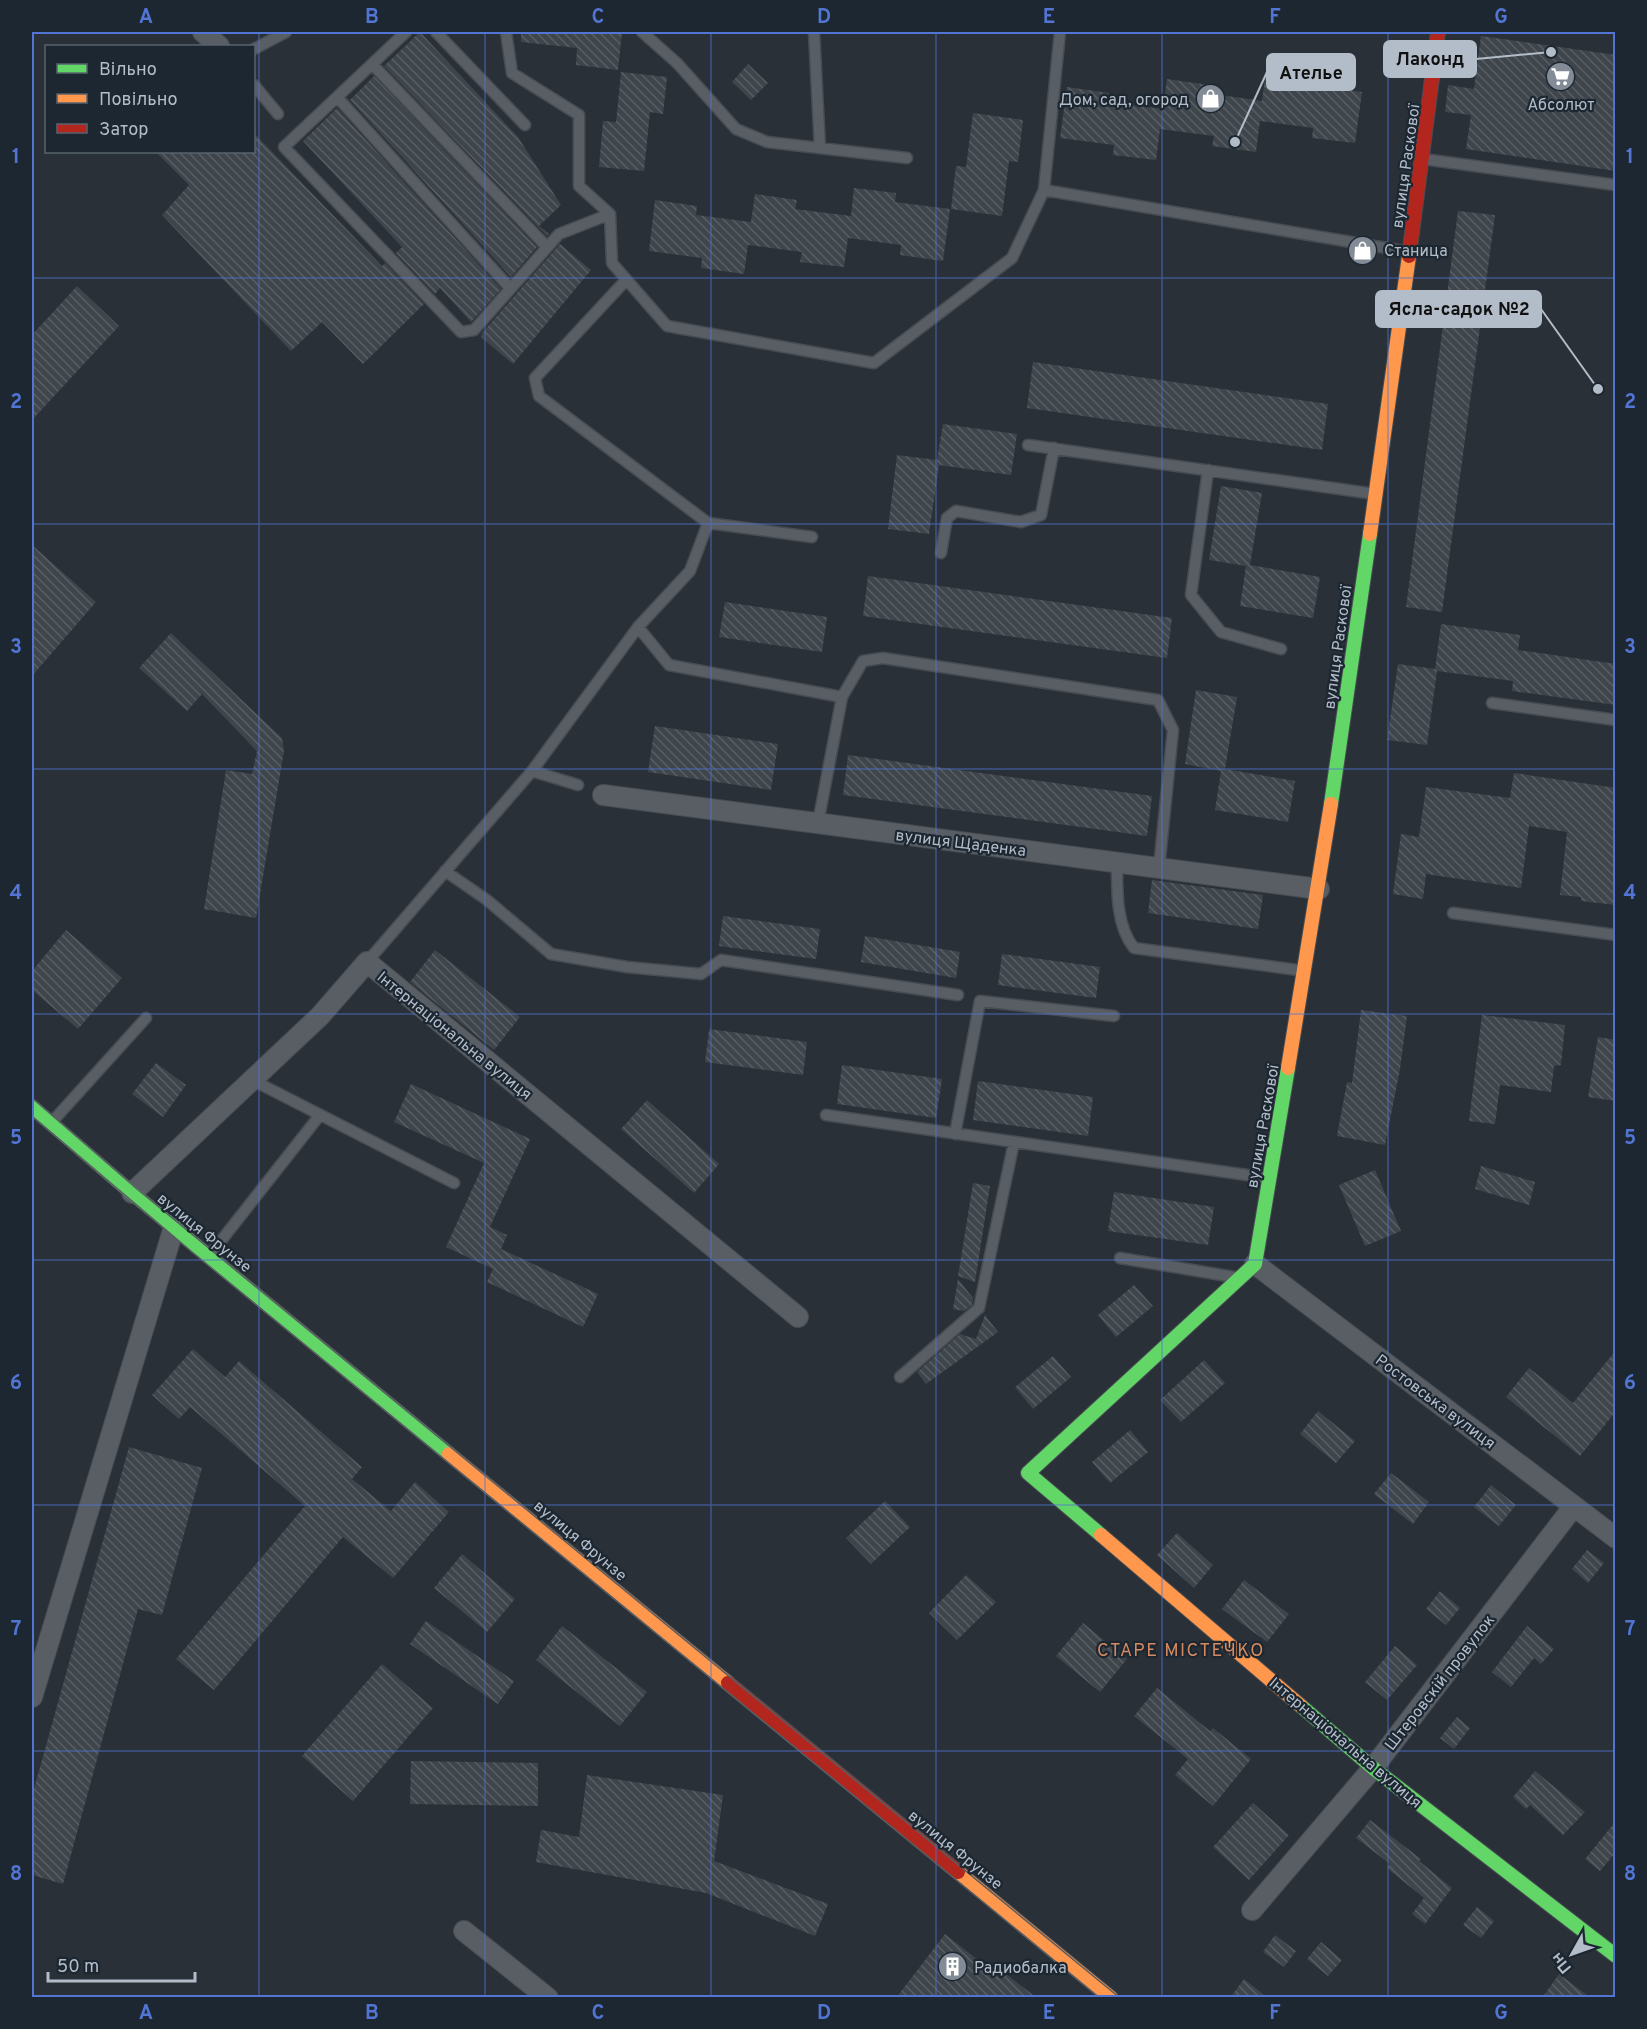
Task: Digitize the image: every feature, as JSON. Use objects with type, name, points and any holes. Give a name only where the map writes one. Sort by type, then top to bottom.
[{"type":"street","points":[[203,32],[218,45]]},
{"type":"street","name":"вулиця Раскової","points":[[1255,1264],[1319,889],[1423,159],[1438,32]]},
{"type":"street","name":"вулиця Щаденка","points":[[603,795],[1319,889]]},
{"type":"street","name":"Інтернаціональна вулиця","points":[[132,1193],[320,1016],[367,962],[798,1317]]},
{"type":"street","name":"вулиця Фрунзе","points":[[32,1107],[208,1256],[1111,1998]]},
{"type":"street","points":[[32,1697],[174,1227]]},
{"type":"street","points":[[1240,1278],[1255,1264]]},
{"type":"street","name":"Ростовська вулиця","points":[[1255,1264],[1616,1538]]},
{"type":"street","name":"Інтернаціональна вулиця","points":[[1240,1278],[1028,1473],[1373,1768],[1616,1956]]},
{"type":"street","name":"Штеровскій провулок","points":[[1252,1910],[1373,1768],[1574,1506]]},
{"type":"street","points":[[464,1931],[548,1998]]},
{"type":"lane","points":[[255,48],[286,32]]},
{"type":"lane","points":[[406,32],[284,147],[461,332],[474,330],[559,234],[610,214]]},
{"type":"lane","points":[[436,32],[525,125]]},
{"type":"lane","points":[[506,32],[512,73],[579,116],[579,186],[610,214],[612,263],[667,326],[874,363],[1012,258],[1044,190],[1060,32]]},
{"type":"lane","points":[[642,32],[677,63],[736,129],[767,142],[907,158]]},
{"type":"lane","points":[[814,32],[820,148]]},
{"type":"lane","points":[[372,64],[547,247]]},
{"type":"lane","points":[[255,86],[278,114]]},
{"type":"lane","points":[[337,97],[510,288]]},
{"type":"lane","points":[[1423,159],[1616,185]]},
{"type":"lane","points":[[1044,190],[1410,252]]},
{"type":"lane","points":[[627,280],[535,378],[538,396],[708,523],[812,537]]},
{"type":"lane","points":[[1028,445],[1376,494]]},
{"type":"lane","points":[[941,552],[947,519],[956,511],[1021,522],[1041,515],[1054,448]]},
{"type":"lane","points":[[1208,470],[1191,595],[1221,632],[1281,649]]},
{"type":"lane","points":[[367,962],[532,771],[638,627],[690,571],[708,523]]},
{"type":"lane","points":[[638,627],[669,665],[842,697]]},
{"type":"lane","points":[[818,823],[842,697],[863,661],[884,658],[1158,700],[1173,730],[1159,868]]},
{"type":"lane","points":[[1492,703],[1616,720]]},
{"type":"lane","points":[[532,771],[578,785]]},
{"type":"lane","points":[[1117,863],[1117,888],[1125,936],[1134,948],[1305,971]]},
{"type":"lane","points":[[445,871],[487,900],[551,954],[627,967],[701,974],[721,960],[958,995]]},
{"type":"lane","points":[[1453,913],[1616,934]]},
{"type":"lane","points":[[955,1134],[980,1001],[1114,1017]]},
{"type":"lane","points":[[51,1124],[146,1018]]},
{"type":"lane","points":[[252,1080],[454,1183]]},
{"type":"lane","points":[[208,1256],[320,1115]]},
{"type":"lane","points":[[826,1115],[1270,1178]]},
{"type":"lane","points":[[900,1377],[979,1308],[1014,1142]]},
{"type":"lane","points":[[1120,1258],[1240,1278]]},
{"type":"building","points":[[420,32],[518,137],[561,205],[539,226],[549,234],[547,236],[384,66]]},
{"type":"building","points":[[521,32],[622,32],[618,70],[576,65],[577,48],[521,42]]},
{"type":"building","points":[[1481,36],[1616,55],[1616,171],[1466,149],[1471,115],[1445,112],[1448,85],[1474,89]]},
{"type":"building","points":[[748,64],[768,83],[751,100],[732,82]]},
{"type":"building","points":[[1266,70],[1308,76],[1307,85],[1362,92],[1355,143],[1312,138],[1313,128],[1260,121],[1256,152],[1212,146],[1214,136],[1160,129],[1156,160],[1113,155],[1114,145],[1060,138],[1067,87],[1109,93],[1107,102],[1163,109],[1167,79],[1209,85],[1207,93],[1262,101]]},
{"type":"building","points":[[621,72],[667,77],[663,114],[650,112],[644,171],[599,167],[603,121],[616,122]]},
{"type":"building","points":[[374,76],[537,247],[511,277],[350,100]]},
{"type":"building","points":[[337,108],[501,289],[471,322],[440,288],[435,294],[396,253],[402,247],[303,141]]},
{"type":"building","points":[[973,113],[1023,120],[1018,162],[1009,161],[1002,216],[951,209],[956,166],[966,167]]},
{"type":"building","points":[[255,134],[382,266],[385,263],[424,304],[363,364],[322,322],[291,351],[162,215],[189,185],[157,153],[255,153]]},
{"type":"building","points":[[854,188],[896,193],[895,202],[950,209],[943,261],[900,255],[901,245],[848,238],[844,267],[800,262],[802,252],[748,245],[744,274],[701,268],[702,258],[649,251],[655,200],[697,206],[696,215],[751,222],[755,194],[797,200],[795,209],[851,216]]},
{"type":"building","points":[[1458,211],[1495,215],[1442,612],[1406,607]]},
{"type":"building","points":[[560,244],[591,270],[513,364],[481,337],[482,333]]},
{"type":"building","points":[[77,286],[119,326],[32,420],[32,335]]},
{"type":"building","points":[[1033,362],[1328,404],[1322,450],[1027,408]]},
{"type":"building","points":[[943,424],[1017,434],[1011,475],[939,465],[929,534],[888,529],[897,455],[937,460]]},
{"type":"building","points":[[1221,486],[1262,493],[1250,565],[1320,577],[1313,618],[1240,606],[1246,566],[1209,560]]},
{"type":"building","points":[[32,545],[96,602],[32,676]]},
{"type":"building","points":[[868,576],[1172,618],[1167,658],[863,616]]},
{"type":"building","points":[[725,602],[827,617],[822,652],[719,637]]},
{"type":"building","points":[[1441,624],[1520,635],[1518,650],[1616,664],[1616,705],[1512,691],[1513,681],[1437,671],[1427,745],[1387,740],[1398,664],[1435,669]]},
{"type":"building","points":[[171,633],[282,738],[284,751],[256,918],[204,909],[226,770],[252,774],[257,751],[202,694],[187,711],[139,668]]},
{"type":"building","points":[[1196,690],[1237,697],[1225,769],[1295,781],[1288,822],[1215,810],[1221,771],[1185,764]]},
{"type":"building","points":[[655,726],[778,744],[771,790],[648,772]]},
{"type":"building","points":[[848,755],[1152,796],[1147,836],[843,795]]},
{"type":"building","points":[[1514,773],[1616,788],[1616,905],[1581,901],[1581,897],[1560,895],[1567,832],[1529,826],[1521,888],[1426,874],[1423,899],[1393,894],[1401,834],[1419,837],[1426,787],[1510,798]]},
{"type":"building","points":[[1152,880],[1263,895],[1258,929],[1148,913]]},
{"type":"building","points":[[723,916],[820,929],[816,959],[719,946]]},
{"type":"building","points":[[66,930],[122,978],[78,1029],[32,990],[32,971]]},
{"type":"building","points":[[865,936],[960,952],[956,978],[861,962]]},
{"type":"building","points":[[435,950],[520,1017],[494,1050],[410,982]]},
{"type":"building","points":[[1002,954],[1100,967],[1096,998],[998,985]]},
{"type":"building","points":[[1361,1010],[1407,1016],[1400,1069],[1385,1145],[1337,1136],[1347,1082],[1352,1083]]},
{"type":"building","points":[[1482,1015],[1565,1025],[1561,1065],[1554,1066],[1551,1092],[1500,1085],[1495,1124],[1469,1121]]},
{"type":"building","points":[[709,1029],[807,1042],[803,1075],[705,1062]]},
{"type":"building","points":[[1598,1037],[1616,1040],[1616,1101],[1588,1097]]},
{"type":"building","points":[[156,1063],[186,1085],[163,1117],[132,1094]]},
{"type":"building","points":[[842,1065],[942,1079],[936,1118],[837,1104]]},
{"type":"building","points":[[978,1081],[1093,1097],[1088,1136],[973,1120]]},
{"type":"building","points":[[411,1084],[530,1139],[490,1227],[507,1235],[501,1249],[598,1294],[583,1327],[487,1282],[493,1269],[446,1247],[484,1163],[394,1122]]},
{"type":"building","points":[[647,1100],[719,1164],[694,1193],[621,1129]]},
{"type":"building","points":[[1481,1166],[1535,1182],[1529,1205],[1475,1189]]},
{"type":"building","points":[[1375,1170],[1401,1231],[1365,1246],[1339,1185]]},
{"type":"building","points":[[973,1183],[990,1186],[975,1282],[958,1276]]},
{"type":"building","points":[[1114,1192],[1214,1207],[1208,1245],[1108,1231]]},
{"type":"building","points":[[958,1279],[973,1298],[972,1305],[964,1311],[953,1309]]},
{"type":"building","points":[[1134,1285],[1153,1306],[1116,1337],[1098,1315]]},
{"type":"building","points":[[985,1315],[998,1332],[926,1384],[917,1372],[960,1334],[976,1339]]},
{"type":"building","points":[[193,1349],[225,1377],[239,1361],[362,1467],[352,1479],[391,1511],[415,1482],[449,1512],[393,1578],[343,1537],[214,1690],[176,1659],[305,1506],[190,1407],[179,1419],[152,1395]]},
{"type":"building","points":[[1616,1350],[1616,1411],[1580,1456],[1506,1397],[1529,1368],[1573,1403]]},
{"type":"building","points":[[1053,1356],[1071,1377],[1033,1409],[1015,1387]]},
{"type":"building","points":[[1204,1360],[1225,1383],[1181,1422],[1160,1400]]},
{"type":"building","points":[[1318,1411],[1355,1441],[1336,1463],[1300,1434]]},
{"type":"building","points":[[1130,1430],[1148,1452],[1110,1483],[1092,1462]]},
{"type":"building","points":[[129,1447],[202,1468],[162,1615],[138,1609],[63,1884],[32,1875],[32,1796]]},
{"type":"building","points":[[1391,1473],[1429,1502],[1413,1524],[1374,1494]]},
{"type":"building","points":[[1491,1485],[1516,1505],[1499,1526],[1474,1507]]},
{"type":"building","points":[[885,1501],[910,1527],[871,1564],[846,1538]]},
{"type":"building","points":[[1177,1533],[1213,1565],[1194,1588],[1157,1555]]},
{"type":"building","points":[[1587,1550],[1604,1563],[1588,1583],[1572,1569]]},
{"type":"building","points":[[462,1554],[515,1599],[487,1632],[434,1588]]},
{"type":"building","points":[[966,1575],[996,1602],[957,1640],[929,1613]]},
{"type":"building","points":[[1244,1580],[1289,1614],[1267,1642],[1222,1609]]},
{"type":"building","points":[[1440,1591],[1460,1608],[1446,1625],[1426,1609]]},
{"type":"building","points":[[426,1621],[514,1681],[498,1704],[410,1644]]},
{"type":"building","points":[[1083,1623],[1127,1659],[1100,1692],[1056,1656]]},
{"type":"building","points":[[562,1626],[647,1692],[620,1726],[536,1660]]},
{"type":"building","points":[[1527,1626],[1554,1649],[1541,1664],[1534,1658],[1511,1687],[1492,1672]]},
{"type":"building","points":[[1395,1646],[1417,1665],[1387,1700],[1365,1682]]},
{"type":"building","points":[[382,1664],[433,1708],[353,1801],[302,1756]]},
{"type":"building","points":[[1157,1688],[1210,1731],[1213,1728],[1251,1759],[1213,1806],[1175,1775],[1188,1759],[1134,1716]]},
{"type":"building","points":[[1457,1717],[1470,1728],[1454,1749],[1440,1738]]},
{"type":"building","points":[[411,1761],[538,1763],[538,1806],[410,1804]]},
{"type":"building","points":[[1535,1771],[1585,1812],[1563,1835],[1530,1805],[1526,1809],[1513,1797]]},
{"type":"building","points":[[587,1775],[723,1795],[714,1861],[828,1904],[815,1936],[706,1893],[536,1862],[541,1830],[579,1837]]},
{"type":"building","points":[[1253,1803],[1289,1835],[1249,1880],[1213,1847]]},
{"type":"building","points":[[1370,1820],[1421,1859],[1419,1861],[1452,1888],[1425,1924],[1412,1914],[1424,1898],[1387,1868],[1390,1864],[1356,1838]]},
{"type":"building","points":[[1616,1821],[1616,1852],[1600,1871],[1585,1859]]},
{"type":"building","points":[[1477,1907],[1494,1921],[1481,1938],[1463,1925]]},
{"type":"building","name":"Радиобалка","points":[[945,1934],[1002,1979],[1006,1974],[1037,1998],[896,1998]]},
{"type":"building","points":[[1275,1935],[1296,1951],[1284,1967],[1263,1952]]},
{"type":"building","points":[[1321,1942],[1342,1960],[1328,1976],[1307,1959]]},
{"type":"building","points":[[1559,1974],[1591,1998],[1542,1998]]},
{"type":"building","points":[[1244,1979],[1268,1998],[1230,1998]]},
{"type":"tram line","points":[[32,1098],[137,1189],[1120,1998]]},
{"type":"tram line","points":[[32,1116],[192,1252],[1100,1998]]},
{"type":"traffic: fast","points":[[1331,804],[1370,534]]},
{"type":"traffic: fast","points":[[1101,1535],[1028,1473],[1255,1264],[1288,1068]]},
{"type":"traffic: fast","points":[[32,1107],[132,1193],[449,1454]]},
{"type":"traffic: fast","points":[[1301,1706],[1373,1768],[1616,1956]]},
{"type":"traffic: slow","points":[[1370,534],[1409,256]]},
{"type":"traffic: slow","points":[[1288,1068],[1331,804]]},
{"type":"traffic: slow","points":[[449,1454],[728,1683]]},
{"type":"traffic: slow","points":[[1101,1535],[1301,1706]]},
{"type":"traffic: slow","points":[[958,1872],[1111,1998]]},
{"type":"traffic: jam","points":[[1409,256],[1438,32]]},
{"type":"traffic: jam","points":[[728,1683],[958,1872]]},
{"type":"place","name":"Лаконд","points":[[1551,52]]},
{"type":"place","name":"Абсолют","points":[[1561,76]]},
{"type":"place","name":"Дом, сад, огород","points":[[1210,99]]},
{"type":"place","name":"Ателье","points":[[1235,142]]},
{"type":"place","name":"Станица","points":[[1363,250]]},
{"type":"place","name":"Ясла-садок №2","points":[[1598,389]]},
{"type":"place","name":"Радиобалка","points":[[953,1967]]},
{"type":"district","name":"СТАРЕ МІСТЕЧКО","points":[[1181,1650]]}]
